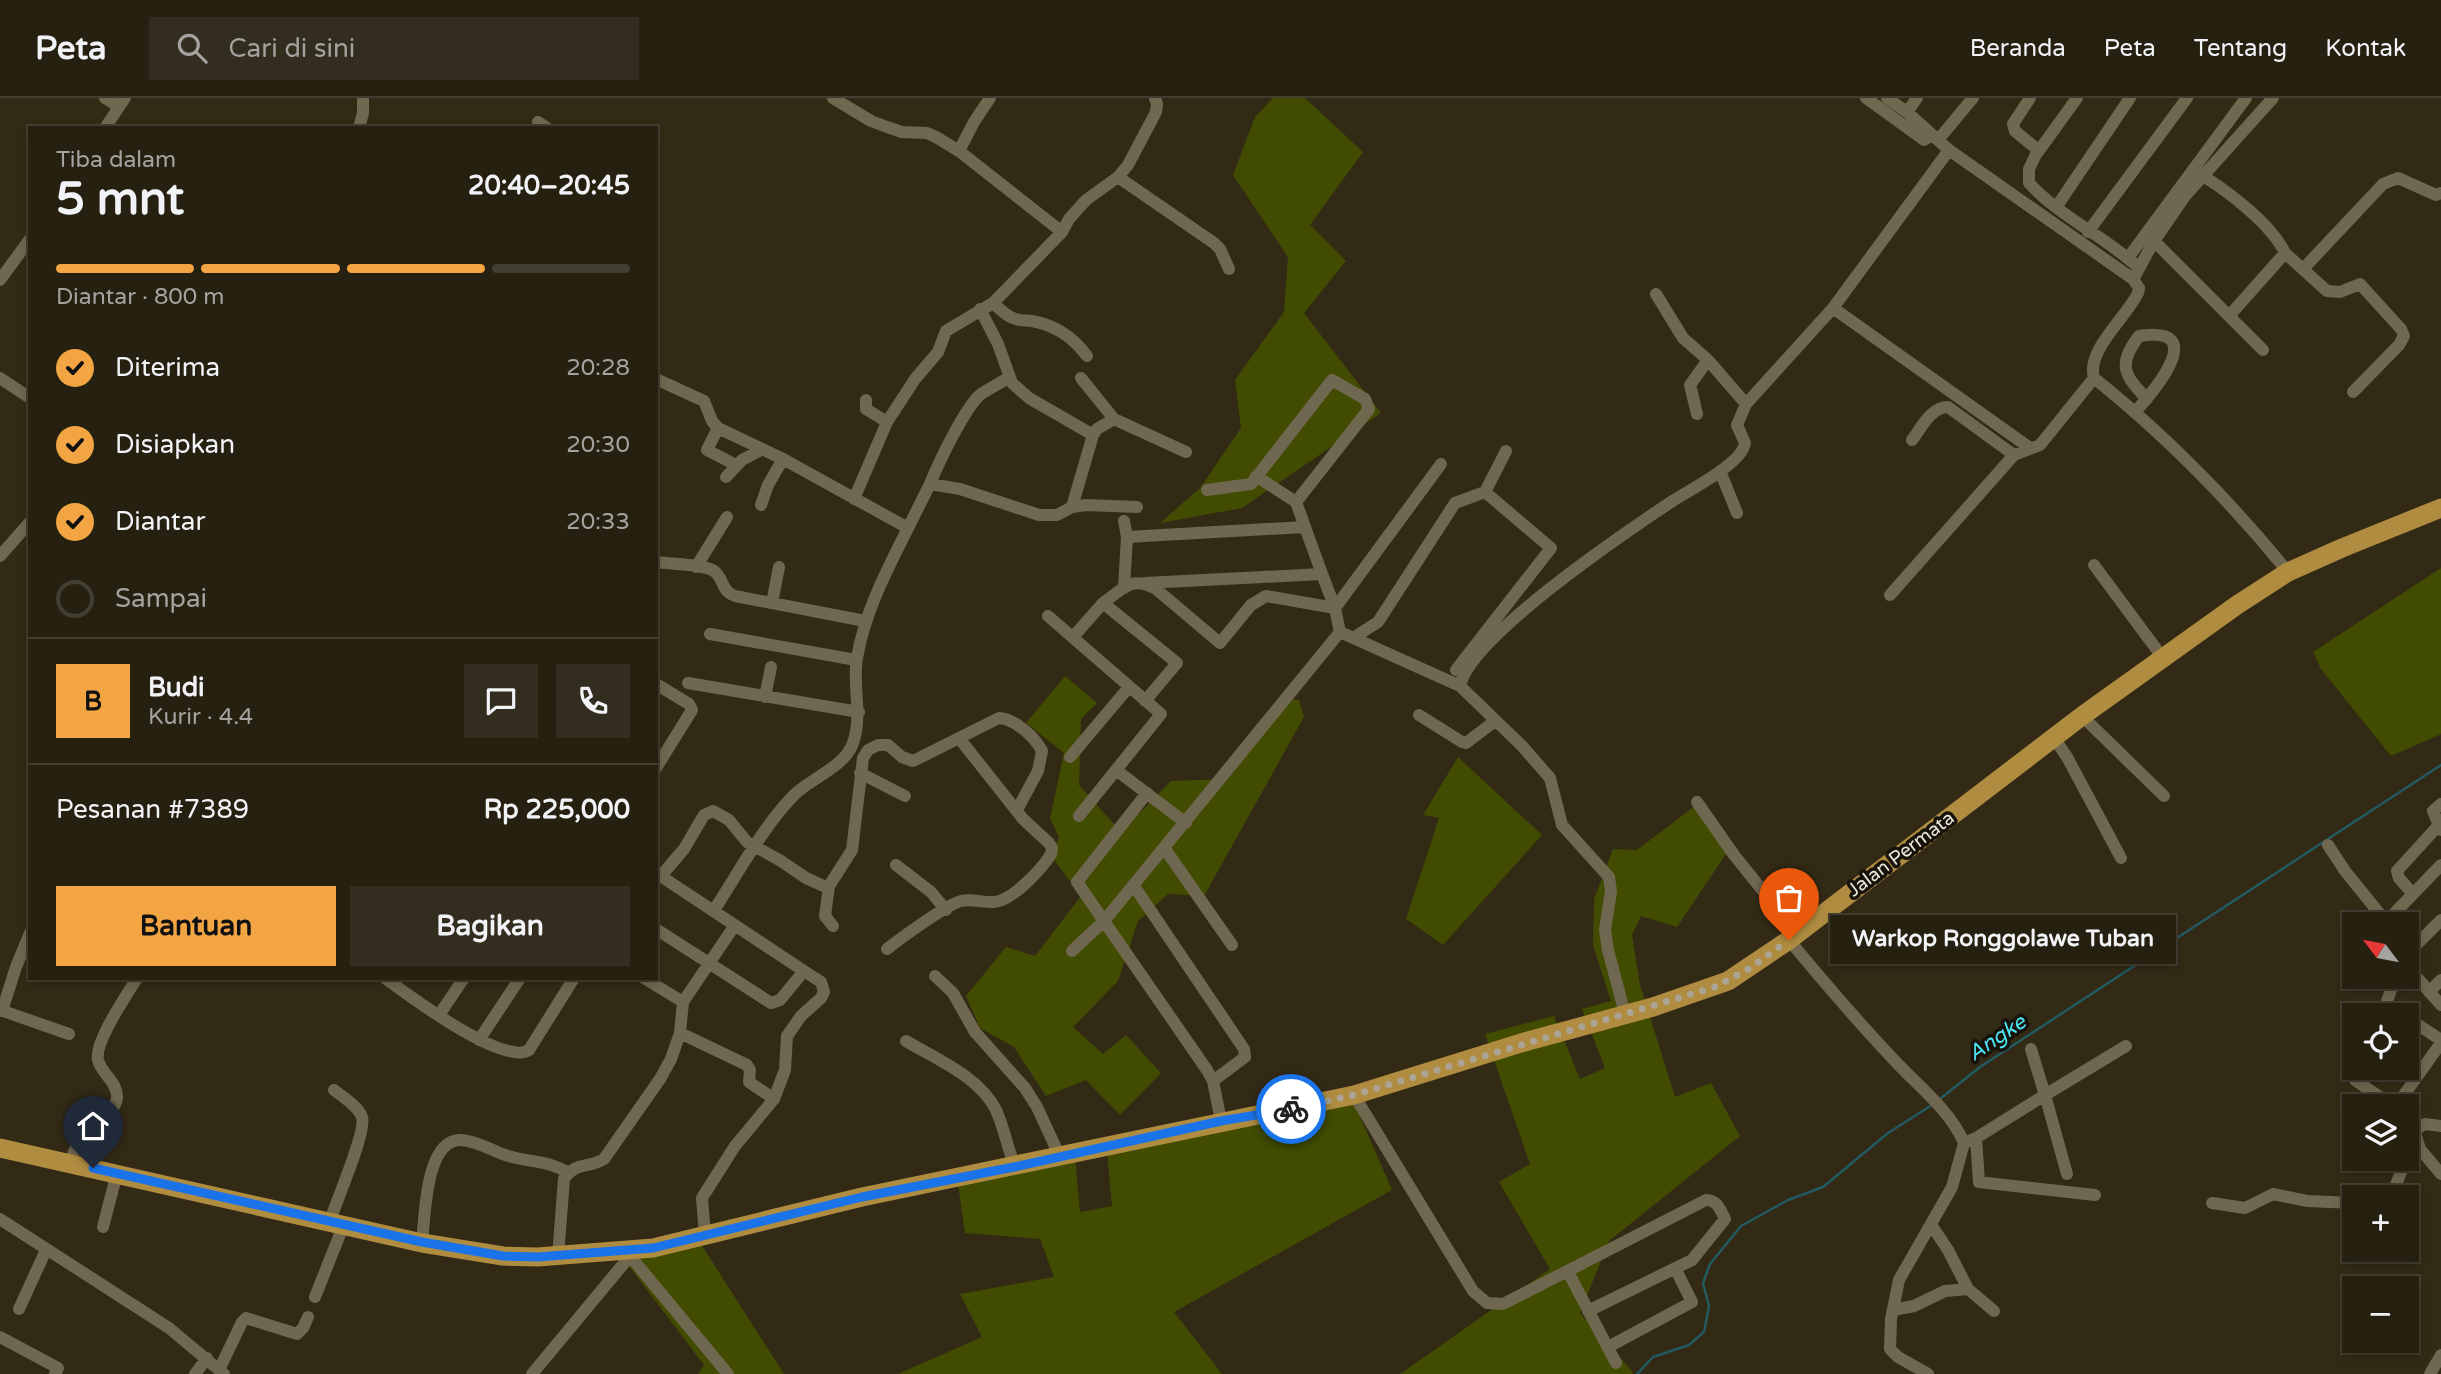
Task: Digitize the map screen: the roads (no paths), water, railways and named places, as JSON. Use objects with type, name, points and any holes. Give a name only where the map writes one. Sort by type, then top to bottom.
[{"type":"main road","name":"Jalan Permata","points":[[0,1148],[422,1242],[503,1256],[629,1254],[862,1197],[1354,1095],[1721,984],[1750,968],[1793,937],[2082,716],[2237,605],[2288,572],[2441,508]]},
{"type":"street","points":[[105,98],[122,102],[106,126]]},
{"type":"street","points":[[360,126],[363,98]]},
{"type":"street","points":[[833,98],[879,124],[902,132],[928,133],[960,151],[1062,232]]},
{"type":"street","points":[[960,151],[974,122],[990,98]]},
{"type":"street","points":[[854,499],[887,422],[915,379],[938,352],[946,331],[993,303],[1062,232],[1069,219],[1086,200],[1118,177],[1146,133],[1157,108],[1155,98]]},
{"type":"street","points":[[1866,98],[1883,101],[1907,112],[1949,150],[2136,274]]},
{"type":"street","points":[[1907,112],[1917,98]]},
{"type":"street","points":[[1883,101],[1924,140],[1935,138],[1973,98]]},
{"type":"street","points":[[2030,98],[2015,120],[2013,129],[2035,146],[2038,152]]},
{"type":"street","points":[[2077,98],[2038,152],[2029,169],[2029,183],[2088,232],[2128,258],[2136,274],[2138,293],[2098,350],[2092,364],[2094,378],[2135,412],[2235,510],[2288,572]]},
{"type":"street","points":[[2056,206],[2130,98]]},
{"type":"street","points":[[2088,232],[2188,98]]},
{"type":"street","points":[[2128,258],[2246,98]]},
{"type":"street","points":[[2136,274],[2154,241],[2185,196],[2273,98]]},
{"type":"street","points":[[1460,686],[1461,678],[1512,619],[1612,543],[1741,454],[1745,447],[1737,425],[1746,404],[1833,308],[1949,150]]},
{"type":"street","points":[[2203,176],[2268,228],[2285,253],[2327,291],[2340,292],[2360,284],[2401,329],[2404,336],[2399,345],[2353,392]]},
{"type":"street","points":[[1118,177],[1214,243],[1229,269]]},
{"type":"street","points":[[2304,268],[2383,184],[2398,178],[2436,195],[2441,193]]},
{"type":"street","points":[[2154,241],[2263,349]]},
{"type":"street","points":[[2230,315],[2285,253]]},
{"type":"street","points":[[1,277],[25,256]]},
{"type":"street","points":[[1656,294],[1683,338],[1708,360],[1746,404]]},
{"type":"street","points":[[993,303],[1017,320],[1030,320],[1061,331],[1076,342],[1087,356]]},
{"type":"street","points":[[1833,308],[2030,448]]},
{"type":"street","points":[[980,309],[998,344],[1012,383],[1029,398],[1093,435]]},
{"type":"street","points":[[2135,412],[2147,399],[2170,367],[2173,343],[2166,337],[2139,337],[2125,363],[2124,370],[2147,399]]},
{"type":"street","points":[[1697,414],[1690,385],[1708,360]]},
{"type":"street","points":[[714,910],[755,847],[793,796],[845,757],[853,744],[859,712],[856,660],[865,621],[880,583],[952,438],[973,404],[980,395],[1010,377]]},
{"type":"street","points":[[0,378],[28,393]]},
{"type":"street","points":[[1081,378],[1114,419],[1186,452]]},
{"type":"street","points":[[1890,595],[2014,455],[2040,445],[2094,378]]},
{"type":"street","points":[[658,380],[704,401],[712,421],[718,428],[783,459],[908,528]]},
{"type":"street","points":[[1208,489],[1251,484],[1332,380],[1365,399],[1369,409],[1296,502]]},
{"type":"street","points":[[866,400],[866,409],[887,422]]},
{"type":"street","points":[[1912,440],[1934,411],[1940,407],[1948,407],[2014,455]]},
{"type":"street","points":[[1072,507],[1093,435],[1097,429],[1114,419]]},
{"type":"street","points":[[718,428],[707,450],[736,465]]},
{"type":"street","points":[[726,477],[736,465],[761,450]]},
{"type":"street","points":[[1353,638],[1378,622],[1455,503],[1485,492],[1506,451]]},
{"type":"street","points":[[761,505],[768,485],[783,459]]},
{"type":"street","points":[[1335,608],[1441,464]]},
{"type":"street","points":[[1720,471],[1737,513]]},
{"type":"street","points":[[1256,476],[1296,502],[1335,608],[1340,632]]},
{"type":"street","points":[[930,484],[960,489],[1039,516],[1056,515],[1072,507],[1086,505],[1137,507]]},
{"type":"street","points":[[1456,670],[1551,548],[1485,492]]},
{"type":"street","points":[[696,567],[727,517]]},
{"type":"street","points":[[1124,522],[1127,537],[1124,588]]},
{"type":"street","points":[[0,556],[28,524]]},
{"type":"street","points":[[1127,537],[1305,527]]},
{"type":"street","points":[[658,562],[716,572],[726,591],[732,595],[865,621]]},
{"type":"street","points":[[2094,565],[2164,658]]},
{"type":"street","points":[[772,603],[779,567]]},
{"type":"street","points":[[1073,637],[1103,603],[1130,583],[1322,574]]},
{"type":"street","points":[[1144,583],[1156,589],[1220,643],[1251,605],[1266,596],[1335,608]]},
{"type":"street","points":[[1103,603],[1177,663],[1145,701]]},
{"type":"street","points":[[1048,616],[1161,715],[1079,816]]},
{"type":"street","points":[[1340,632],[1460,686],[1550,778],[1562,825],[1609,877],[1611,891],[1606,940],[1625,1014]]},
{"type":"street","points":[[1072,951],[1104,921],[1134,886],[1340,632]]},
{"type":"street","points":[[710,634],[856,660]]},
{"type":"street","points":[[765,697],[771,667]]},
{"type":"street","points":[[688,683],[859,712]]},
{"type":"street","points":[[658,685],[689,704],[692,710],[658,765]]},
{"type":"street","points":[[1070,757],[1129,687]]},
{"type":"street","points":[[1419,715],[1466,743],[1495,721]]},
{"type":"street","points":[[2082,716],[2164,796]]},
{"type":"street","points":[[833,926],[825,916],[828,888],[852,850],[860,773],[868,750],[878,745],[888,745],[902,757],[913,761],[999,718],[1010,720],[1038,744],[1042,757],[1038,771],[1017,810]]},
{"type":"street","points":[[887,949],[960,901],[1003,900],[1019,889],[1047,860],[1052,848],[1023,819],[959,738]]},
{"type":"street","points":[[2054,738],[2121,858]]},
{"type":"street","points":[[853,744],[868,750]]},
{"type":"street","points":[[1116,770],[1186,823]]},
{"type":"street","points":[[860,773],[905,796]]},
{"type":"street","points":[[1147,793],[1077,882],[1213,1080],[1221,1121]]},
{"type":"street","points":[[1697,802],[1793,937],[1896,1062],[1970,1140],[1979,1182],[2095,1195]]},
{"type":"street","points":[[2413,894],[2397,872],[2440,828],[2433,811],[2441,804]]},
{"type":"street","points":[[705,1235],[702,1198],[735,1146],[774,1099],[785,1070],[788,1055],[786,1041],[790,1031],[824,992],[821,982],[659,875],[684,849],[704,815],[709,812],[729,820],[740,836],[755,847],[828,888]]},
{"type":"street","points":[[2328,845],[2378,912]]},
{"type":"street","points":[[1165,849],[1232,945]]},
{"type":"street","points":[[896,865],[931,892],[946,910]]},
{"type":"street","points":[[2396,912],[2441,865]]},
{"type":"street","points":[[1134,886],[1244,1049],[1245,1057],[1213,1080]]},
{"type":"street","points":[[2419,942],[2441,920]]},
{"type":"street","points":[[558,1256],[563,1186],[569,1172],[579,1166],[600,1162],[607,1155],[660,1079],[671,1059],[680,1033],[683,1002],[735,925]]},
{"type":"street","points":[[658,930],[774,1004],[804,971]]},
{"type":"street","points":[[28,938],[1,1011],[69,1034]]},
{"type":"street","points":[[935,976],[953,993],[975,1032],[1026,1088],[1060,1157]]},
{"type":"street","points":[[70,1162],[89,1128],[111,1110],[117,1100],[115,1086],[98,1060],[100,1044],[136,980]]},
{"type":"street","points":[[388,980],[479,1040],[521,1054],[526,1052],[573,980]]},
{"type":"street","points":[[401,990],[408,980]]},
{"type":"street","points":[[439,1015],[463,980]]},
{"type":"street","points":[[479,1040],[519,980]]},
{"type":"street","points":[[647,980],[683,1002]]},
{"type":"street","points":[[2419,980],[2441,1005]]},
{"type":"street","points":[[2429,992],[2441,980]]},
{"type":"street","points":[[2419,1027],[2441,1042],[2419,1074]]},
{"type":"street","points":[[680,1033],[747,1065],[750,1070],[749,1082],[774,1099]]},
{"type":"street","points":[[906,1041],[955,1069],[985,1095],[996,1109],[1014,1167]]},
{"type":"street","points":[[1928,1374],[1898,1357],[1890,1349],[1893,1310],[1899,1280],[1952,1187],[1970,1140],[2126,1046]]},
{"type":"street","points":[[2031,1049],[2067,1174]]},
{"type":"street","points":[[2355,1080],[2376,1094]]},
{"type":"street","points":[[2403,1094],[2414,1080]]},
{"type":"street","points":[[316,1297],[363,1119],[351,1103],[334,1090]]},
{"type":"street","points":[[1354,1095],[1453,1261],[1481,1299],[1492,1305],[1503,1304],[1706,1200],[1718,1204],[1725,1219],[1692,1260],[1588,1311]]},
{"type":"street","points":[[2419,1130],[2425,1124],[2441,1126]]},
{"type":"street","points":[[422,1242],[433,1166],[441,1149],[448,1143],[459,1140],[474,1142],[513,1158],[553,1164],[569,1172]]},
{"type":"street","points":[[2419,1143],[2424,1155],[2441,1174]]},
{"type":"street","points":[[103,1227],[117,1173]]},
{"type":"street","points":[[2212,1203],[2245,1208],[2273,1194],[2307,1201],[2342,1202]]},
{"type":"street","points":[[0,1219],[169,1328],[222,1372],[246,1318],[297,1334],[308,1317]]},
{"type":"street","points":[[1932,1226],[1968,1289],[1994,1311]]},
{"type":"street","points":[[19,1309],[46,1250]]},
{"type":"street","points":[[532,1374],[629,1254],[728,1374]]},
{"type":"street","points":[[1608,1347],[1692,1302],[1675,1268]]},
{"type":"street","points":[[1568,1272],[1616,1363]]},
{"type":"street","points":[[1893,1310],[1914,1306],[1945,1291],[1968,1289]]},
{"type":"street","points":[[0,1337],[58,1368],[55,1374]]},
{"type":"street","points":[[2430,1374],[2441,1355]]},
{"type":"street","points":[[195,1374],[207,1359]]},
{"type":"waterway","name":"Angke","points":[[1940,1099],[1980,1067],[2441,765]]},
{"type":"waterway","name":"Angke","points":[[1637,1374],[1653,1357],[1689,1345],[1704,1332],[1709,1306],[1703,1283],[1710,1264],[1741,1226],[1788,1200],[1823,1187],[1888,1133],[1932,1105]]},
{"type":"place","name":"Warkop Ronggolawe Tuban","points":[[1789,940]]}]
